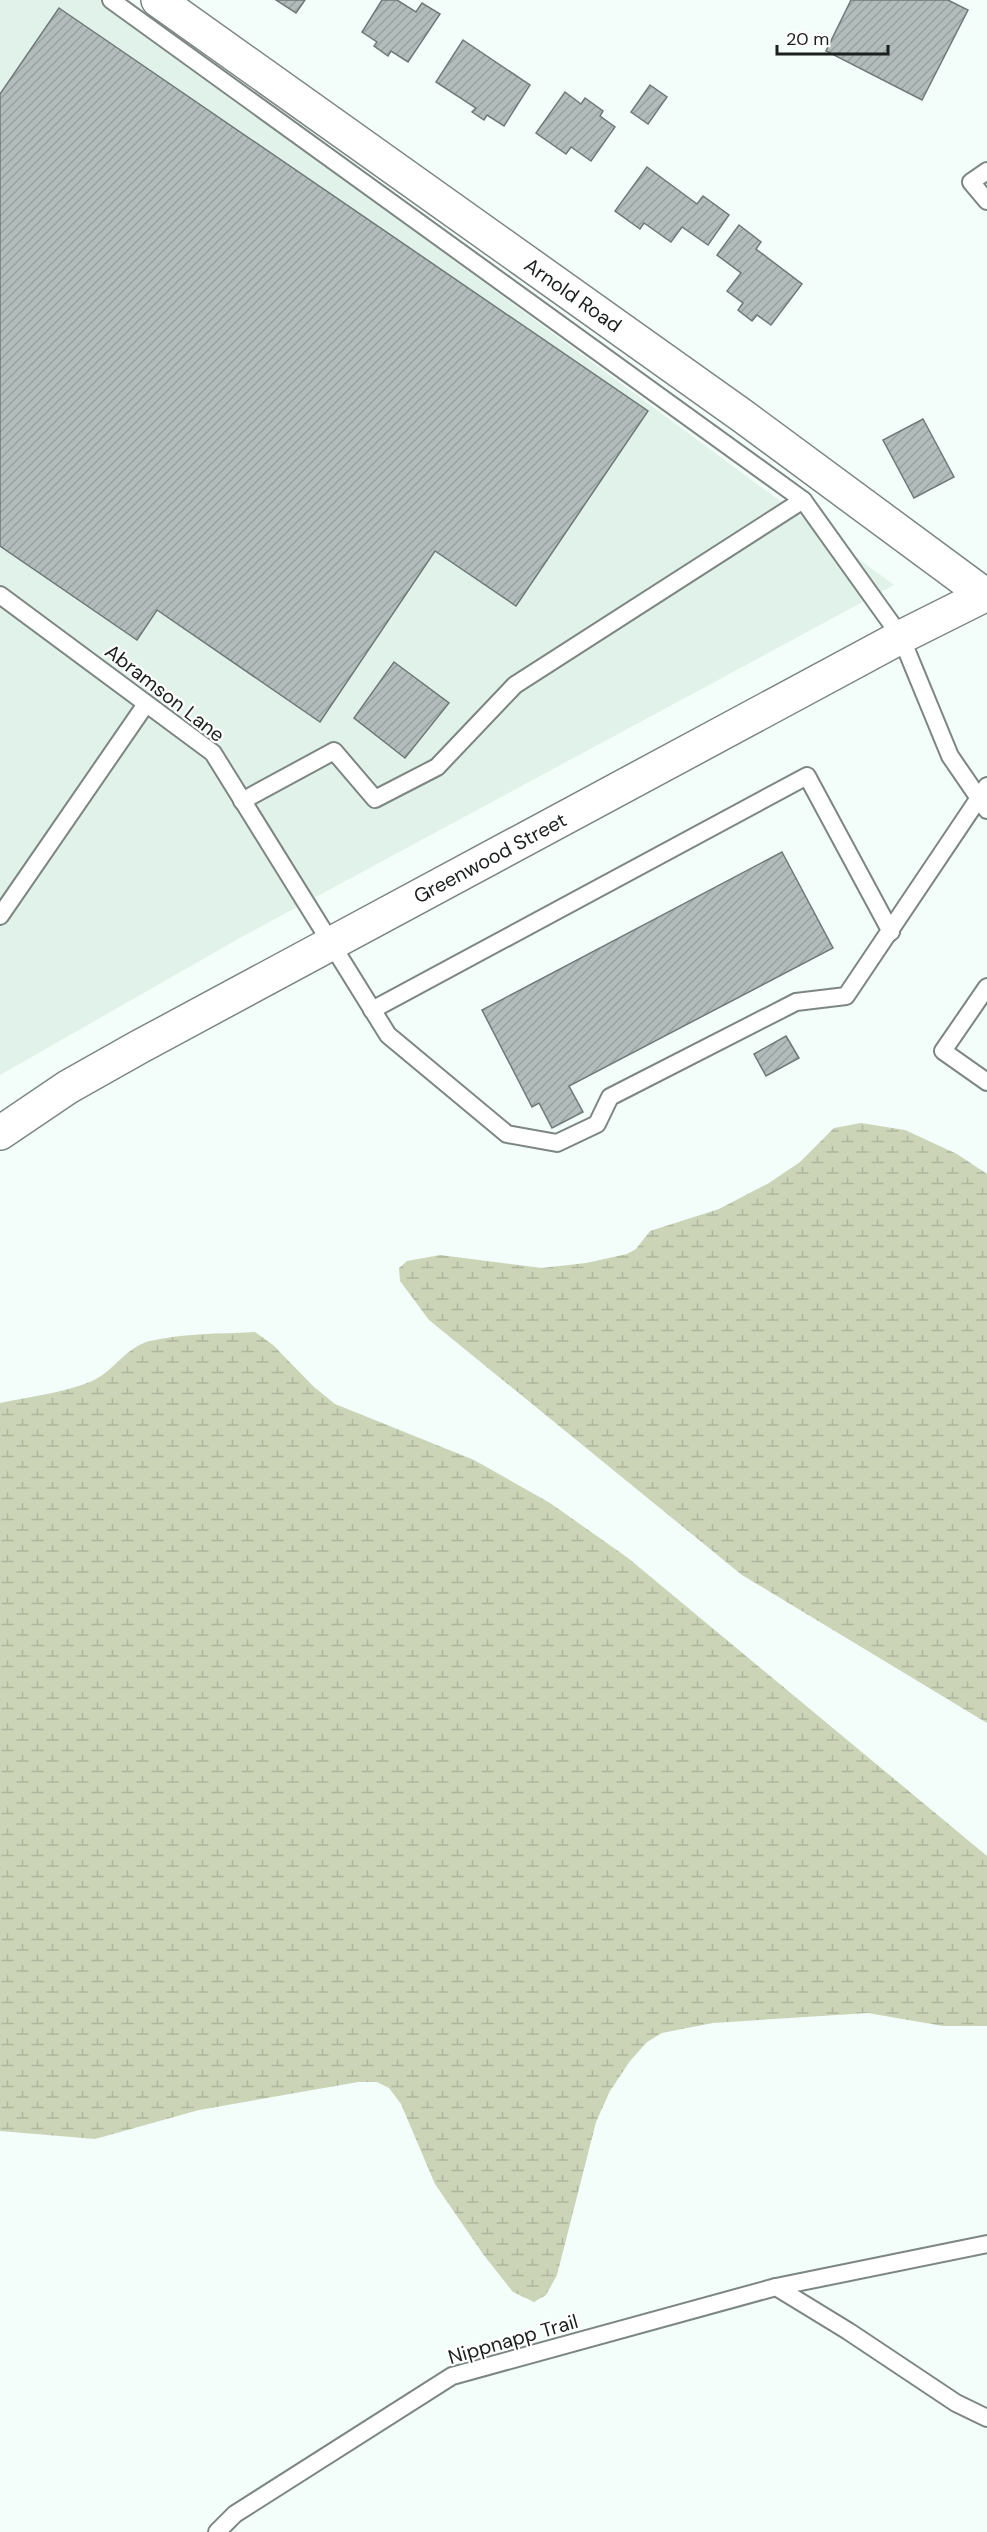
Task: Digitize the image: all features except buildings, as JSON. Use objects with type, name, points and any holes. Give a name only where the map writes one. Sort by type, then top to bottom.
[{"type":"main road","name":"Arnold Road","points":[[158,0],[744,417],[986,594]]},
{"type":"main road","name":"Greenwood Street","points":[[0,1133],[103,1067],[901,637],[986,594]]},
{"type":"lane","points":[[111,0],[802,500],[901,637],[950,756],[984,798]]},
{"type":"lane","points":[[987,171],[971,183],[987,201]]},
{"type":"lane","points":[[242,801],[334,752],[375,799],[437,767],[515,685],[802,500]]},
{"type":"lane","name":"Abramson Lane","points":[[0,595],[213,753],[388,1035],[507,1134],[558,1143],[597,1124],[610,1097],[796,1002],[846,996],[984,798]]},
{"type":"lane","points":[[0,915],[146,704]]},
{"type":"lane","points":[[372,1010],[807,776],[891,932]]},
{"type":"lane","points":[[987,987],[943,1051],[987,1082]]},
{"type":"lane","name":"Nippnapp Trail","points":[[217,2532],[235,2514],[452,2376],[776,2287],[987,2244]]},
{"type":"lane","points":[[776,2287],[848,2331],[956,2403],[987,2418]]},
{"type":"shaded area","points":[[0,0],[101,0],[894,585],[238,939],[0,1075]]},
{"type":"green space","points":[[861,1123],[905,1130],[957,1154],[987,1174],[987,1723],[742,1575],[429,1320],[400,1281],[399,1268],[407,1261],[440,1255],[542,1268],[586,1263],[627,1254],[636,1249],[650,1231],[719,1209],[769,1183],[800,1162],[834,1128]]},
{"type":"green space","points":[[255,1332],[273,1345],[314,1387],[335,1404],[474,1460],[550,1503],[628,1558],[987,1856],[987,2026],[943,2026],[868,2013],[713,2023],[662,2033],[647,2042],[630,2061],[610,2091],[596,2122],[557,2275],[546,2295],[534,2302],[513,2292],[483,2254],[435,2184],[401,2104],[389,2088],[377,2082],[358,2082],[199,2110],[95,2139],[0,2131],[0,1403],[61,1391],[94,1380],[134,1348],[150,1341],[189,1335]]}]
